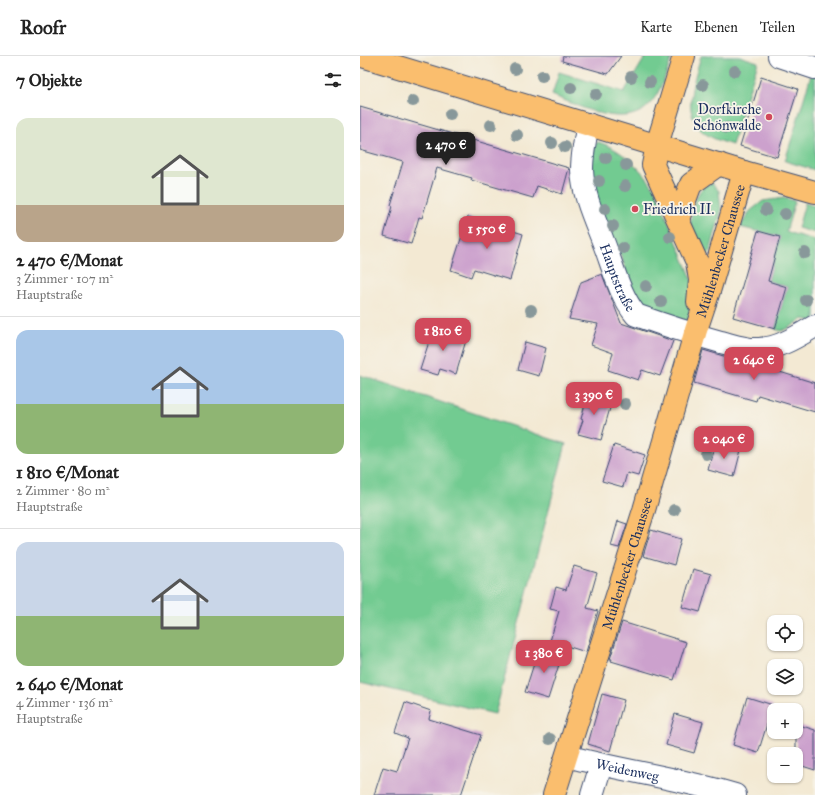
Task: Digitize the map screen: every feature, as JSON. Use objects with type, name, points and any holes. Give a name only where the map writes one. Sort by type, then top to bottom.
[{"type":"main road","points":[[362,56],[744,172],[815,192]]},
{"type":"main road","name":"Mühlenbecker Chaussee","points":[[684,56],[657,145],[653,165],[696,262],[700,280],[695,333]]},
{"type":"main road","points":[[678,220],[691,184],[719,164]]},
{"type":"main road","name":"Mühlenbecker Chaussee","points":[[554,795],[644,510],[695,333],[710,288],[744,172]]},
{"type":"street","points":[[779,56],[815,68]]},
{"type":"street","name":"Hauptstraße","points":[[588,124],[583,150],[582,170],[585,189],[620,287],[630,308],[636,315],[746,349],[760,349],[775,346],[799,336],[815,326]]},
{"type":"street","name":"Weidenweg","points":[[567,756],[600,765],[687,782],[735,795]]},
{"type":"street","points":[[592,795],[600,765]]},
{"type":"green space","points":[[646,56],[672,56],[664,81],[658,93],[650,104],[640,112],[628,116],[602,114],[552,95],[559,72],[624,92]]},
{"type":"green space","points":[[701,56],[739,56],[758,62],[732,145],[709,136],[699,129],[694,120],[691,110],[692,88]]},
{"type":"green space","points":[[811,75],[815,76],[815,170],[785,161]]},
{"type":"green space","points":[[598,142],[615,149],[623,155],[644,174],[655,189],[694,284],[688,321],[637,310],[622,277],[625,267],[620,253],[612,255],[588,191],[590,149]]},
{"type":"green space","points":[[712,183],[719,191],[721,211],[710,252],[706,255],[701,254],[694,240],[691,231],[691,220],[699,193],[702,188]]},
{"type":"green space","points":[[784,198],[795,201],[786,232],[815,240],[815,319],[812,321],[803,319],[781,331],[775,329],[787,287],[768,281],[780,237],[740,227],[750,211],[763,201]]},
{"type":"green space","points":[[805,203],[815,206],[815,233],[798,228]]},
{"type":"green space","points":[[360,375],[566,444],[495,714],[360,682]]},
{"type":"building","points":[[563,56],[621,56],[608,74],[562,61]]},
{"type":"building","name":"Dorfkirche Schönwalde","points":[[761,77],[798,89],[777,157],[740,146]]},
{"type":"building","points":[[360,107],[569,168],[562,194],[537,186],[533,198],[471,180],[472,178],[437,168],[422,218],[419,217],[411,244],[384,236],[392,206],[390,205],[403,162],[360,150]]},
{"type":"building","points":[[468,217],[523,234],[510,280],[474,269],[471,277],[451,270]]},
{"type":"building","points":[[758,231],[780,237],[768,281],[787,287],[775,329],[733,317]]},
{"type":"building","points":[[602,274],[621,323],[673,341],[660,376],[642,370],[638,380],[608,370],[613,353],[591,345],[598,324],[569,319],[581,282]]},
{"type":"building","points":[[434,326],[467,337],[456,374],[440,369],[438,375],[420,370]]},
{"type":"building","points":[[525,342],[546,348],[539,376],[518,370]]},
{"type":"building","points":[[703,350],[764,369],[767,367],[815,383],[815,412],[758,395],[756,401],[694,383]]},
{"type":"building","points":[[589,390],[606,395],[603,405],[610,408],[601,440],[578,434],[583,420],[581,419]]},
{"type":"building","points":[[715,443],[741,450],[734,477],[708,470]]},
{"type":"building","points":[[614,445],[645,455],[638,476],[627,473],[623,487],[602,481]]},
{"type":"building","points":[[618,521],[627,524],[619,548],[611,546]]},
{"type":"building","points":[[651,530],[681,539],[674,565],[643,556]]},
{"type":"building","points":[[574,566],[597,573],[587,608],[598,611],[586,652],[550,641],[559,611],[550,609],[556,587],[566,590]]},
{"type":"building","points":[[693,569],[711,574],[700,612],[682,607]]},
{"type":"building","points":[[622,622],[686,642],[674,680],[611,661],[612,659],[610,659]]},
{"type":"building","points":[[539,648],[562,655],[548,699],[525,692]]},
{"type":"building","points":[[602,694],[624,700],[610,751],[588,744]]},
{"type":"building","points":[[747,697],[767,703],[767,724],[758,753],[733,745]]},
{"type":"building","points":[[405,702],[431,711],[429,719],[481,735],[461,795],[374,795],[383,767],[397,771],[408,738],[395,733]]},
{"type":"building","points":[[675,714],[703,722],[694,753],[666,745]]},
{"type":"building","points":[[803,726],[815,730],[815,770],[803,766],[803,747],[796,747],[796,739],[803,739]]},
{"type":"place","name":"Dorfkirche Schönwalde","points":[[769,117]]},
{"type":"place","name":"Friedrich II.","points":[[635,209]]}]
